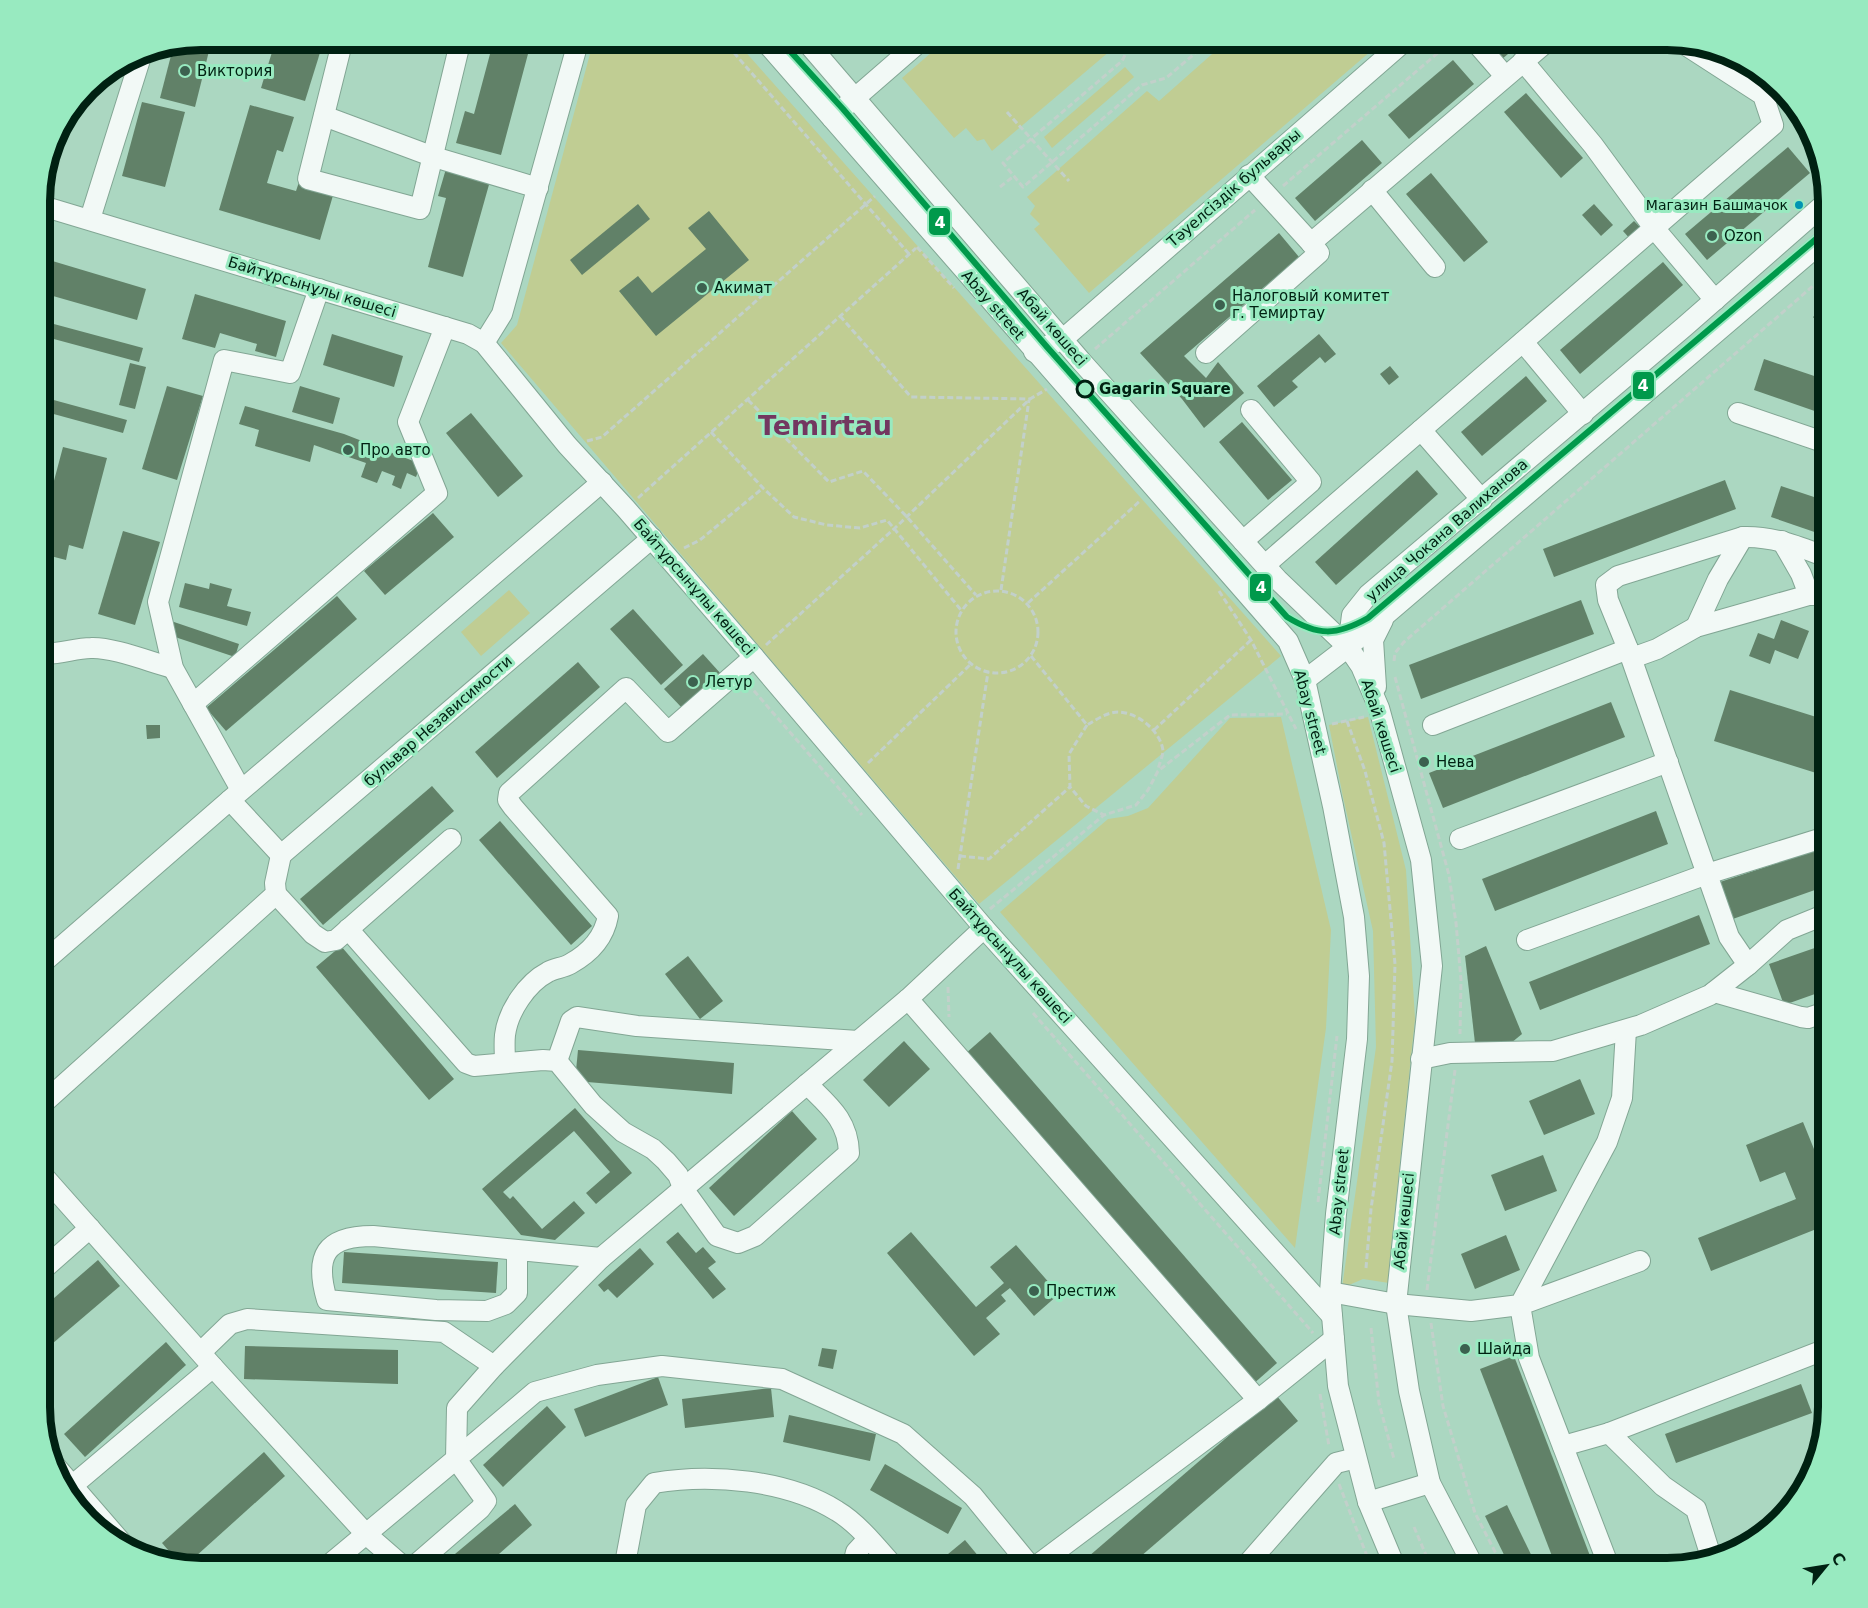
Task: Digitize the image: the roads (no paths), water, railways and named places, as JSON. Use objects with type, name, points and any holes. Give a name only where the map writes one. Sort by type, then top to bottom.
[{"type":"street","points":[[341,50],[308,178],[420,209],[458,50]]},
{"type":"street","points":[[484,343],[502,314],[576,50]]},
{"type":"street","name":"Abay street","points":[[773,50],[832,118],[924,241],[1034,352],[1288,641],[1305,680],[1333,806],[1354,917],[1359,976],[1357,1039],[1336,1214],[1322,1294],[1332,1316],[1338,1386],[1356,1458],[1368,1502],[1391,1558]]},
{"type":"street","name":"Абай көшесі","points":[[814,50],[1063,339],[1265,565],[1348,647],[1361,666],[1380,711],[1421,860],[1432,966],[1396,1304],[1409,1391],[1430,1484],[1469,1558]]},
{"type":"street","points":[[832,118],[910,50]]},
{"type":"street","name":"Тәуелсіздік бульвары","points":[[1034,352],[1063,339],[1249,174],[1394,50]]},
{"type":"street","points":[[1483,50],[1505,76]]},
{"type":"street","points":[[1311,243],[1536,50]]},
{"type":"street","points":[[1706,55],[1763,84]]},
{"type":"street","points":[[1523,61],[1593,145],[1654,228],[1715,300]]},
{"type":"street","points":[[90,219],[139,63]]},
{"type":"street","points":[[1265,565],[1773,125],[1769,89]]},
{"type":"street","points":[[324,116],[434,157],[538,188]]},
{"type":"street","points":[[1206,353],[1319,253],[1249,174]]},
{"type":"street","points":[[1372,190],[1435,267]]},
{"type":"street","name":"Байтұрсынұлы көшесі","points":[[50,208],[468,334],[484,343],[567,445],[652,538],[954,894],[1322,1294]]},
{"type":"street","name":"улица Чокана Валиханова","points":[[1348,647],[1352,615],[1368,595],[1482,500],[1818,210]]},
{"type":"street","name":"улица Чокана Валиханова","points":[[1348,647],[1818,245]]},
{"type":"street","points":[[319,289],[290,373],[224,360],[158,602],[173,669],[193,704],[235,795],[281,855],[275,883],[276,894],[312,934],[324,942],[336,940],[451,839]]},
{"type":"street","points":[[193,704],[437,493],[408,422],[445,327]]},
{"type":"street","points":[[1523,342],[1582,414]]},
{"type":"street","points":[[1244,541],[1311,482],[1251,410]]},
{"type":"street","points":[[1738,413],[1818,440]]},
{"type":"street","points":[[1421,430],[1482,500]]},
{"type":"street","points":[[50,956],[235,795],[602,482]]},
{"type":"street","points":[[1696,627],[1718,579],[1743,537]]},
{"type":"street","points":[[1748,965],[1729,937],[1630,654],[1608,600],[1606,585],[1618,576],[1743,537],[1782,541],[1818,554]]},
{"type":"street","name":"бульвар Независимости","points":[[281,855],[652,538]]},
{"type":"street","points":[[1782,541],[1801,574],[1818,594]]},
{"type":"street","points":[[1306,607],[1332,613],[1368,595]]},
{"type":"street","points":[[1433,725],[1630,654],[1657,649],[1696,627],[1818,595]]},
{"type":"street","points":[[1380,711],[1373,640],[1386,615]]},
{"type":"street","points":[[1305,680],[1348,647]]},
{"type":"street","points":[[50,654],[91,648],[110,651],[173,669]]},
{"type":"street","points":[[505,1062],[505,1034],[515,1007],[532,984],[549,971],[568,965],[589,951],[605,932],[608,916],[513,807],[508,800],[509,793],[626,688],[668,732],[754,657]]},
{"type":"street","points":[[1460,839],[1668,762]]},
{"type":"street","points":[[1527,940],[1707,874],[1818,839]]},
{"type":"street","points":[[50,1097],[276,894]]},
{"type":"street","points":[[1422,1059],[1458,1053],[1553,1052],[1626,1030],[1714,992],[1787,930],[1818,918]]},
{"type":"street","points":[[423,1558],[480,1509],[486,1501],[456,1459],[457,1408],[494,1366],[601,1258],[908,999],[984,928]]},
{"type":"street","points":[[348,929],[466,1063],[474,1066],[505,1062],[557,1061],[593,1105],[623,1132],[653,1149],[666,1161],[678,1175],[684,1190],[717,1236],[738,1243],[755,1236],[849,1153],[849,1136],[835,1112],[807,1084]]},
{"type":"street","points":[[1714,992],[1801,1017],[1808,1018],[1818,1015]]},
{"type":"street","points":[[908,999],[1258,1400]]},
{"type":"street","points":[[557,1061],[571,1022],[577,1017],[637,1026],[858,1041]]},
{"type":"street","points":[[1606,1558],[1529,1358],[1520,1305],[1607,1142],[1622,1098],[1626,1030]]},
{"type":"street","points":[[50,1186],[366,1534],[392,1558]]},
{"type":"street","points":[[50,1263],[90,1228]]},
{"type":"street","points":[[517,1250],[517,1293],[506,1304],[487,1311],[436,1310],[327,1300],[322,1281],[321,1264],[331,1247],[342,1240],[356,1236],[373,1236],[601,1258]]},
{"type":"street","points":[[1322,1294],[1471,1311],[1520,1305],[1640,1261]]},
{"type":"street","points":[[73,1485],[207,1359],[230,1324],[247,1319],[444,1332],[494,1366]]},
{"type":"street","points":[[1047,1558],[1258,1400],[1334,1339]]},
{"type":"street","points":[[1563,1446],[1609,1433],[1818,1352]]},
{"type":"street","points":[[337,1558],[535,1392],[597,1375],[662,1366],[782,1380],[903,1434],[973,1496],[1023,1558]]},
{"type":"street","points":[[1609,1433],[1663,1486],[1695,1509],[1709,1552]]},
{"type":"street","points":[[1253,1558],[1336,1463],[1356,1458]]},
{"type":"street","points":[[626,1558],[636,1505],[654,1483],[684,1478],[766,1484],[814,1498],[839,1512],[886,1558]]},
{"type":"street","points":[[69,1480],[108,1526]]},
{"type":"street","points":[[1368,1502],[1430,1484]]},
{"type":"street","points":[[855,1558],[856,1552],[868,1539]]},
{"type":"place","name":"Виктория","points":[[185,71]]},
{"type":"place","name":"Магазин Башмачок","points":[[1799,205]]},
{"type":"place","name":"Ozon","points":[[1712,236]]},
{"type":"place","name":"Акимат","points":[[702,288]]},
{"type":"place","name":"Налоговый комитет г. Темиртау","points":[[1220,305]]},
{"type":"place","name":"Gagarin Square","points":[[1085,389]]},
{"type":"place","name":"Про авто","points":[[348,450]]},
{"type":"place","name":"Летур","points":[[693,682]]},
{"type":"place","name":"Нева","points":[[1424,762]]},
{"type":"place","name":"Престиж","points":[[1034,1291]]},
{"type":"place","name":"Шайда","points":[[1465,1349]]},
{"type":"district","name":"Temirtau","points":[[825,426]]}]
